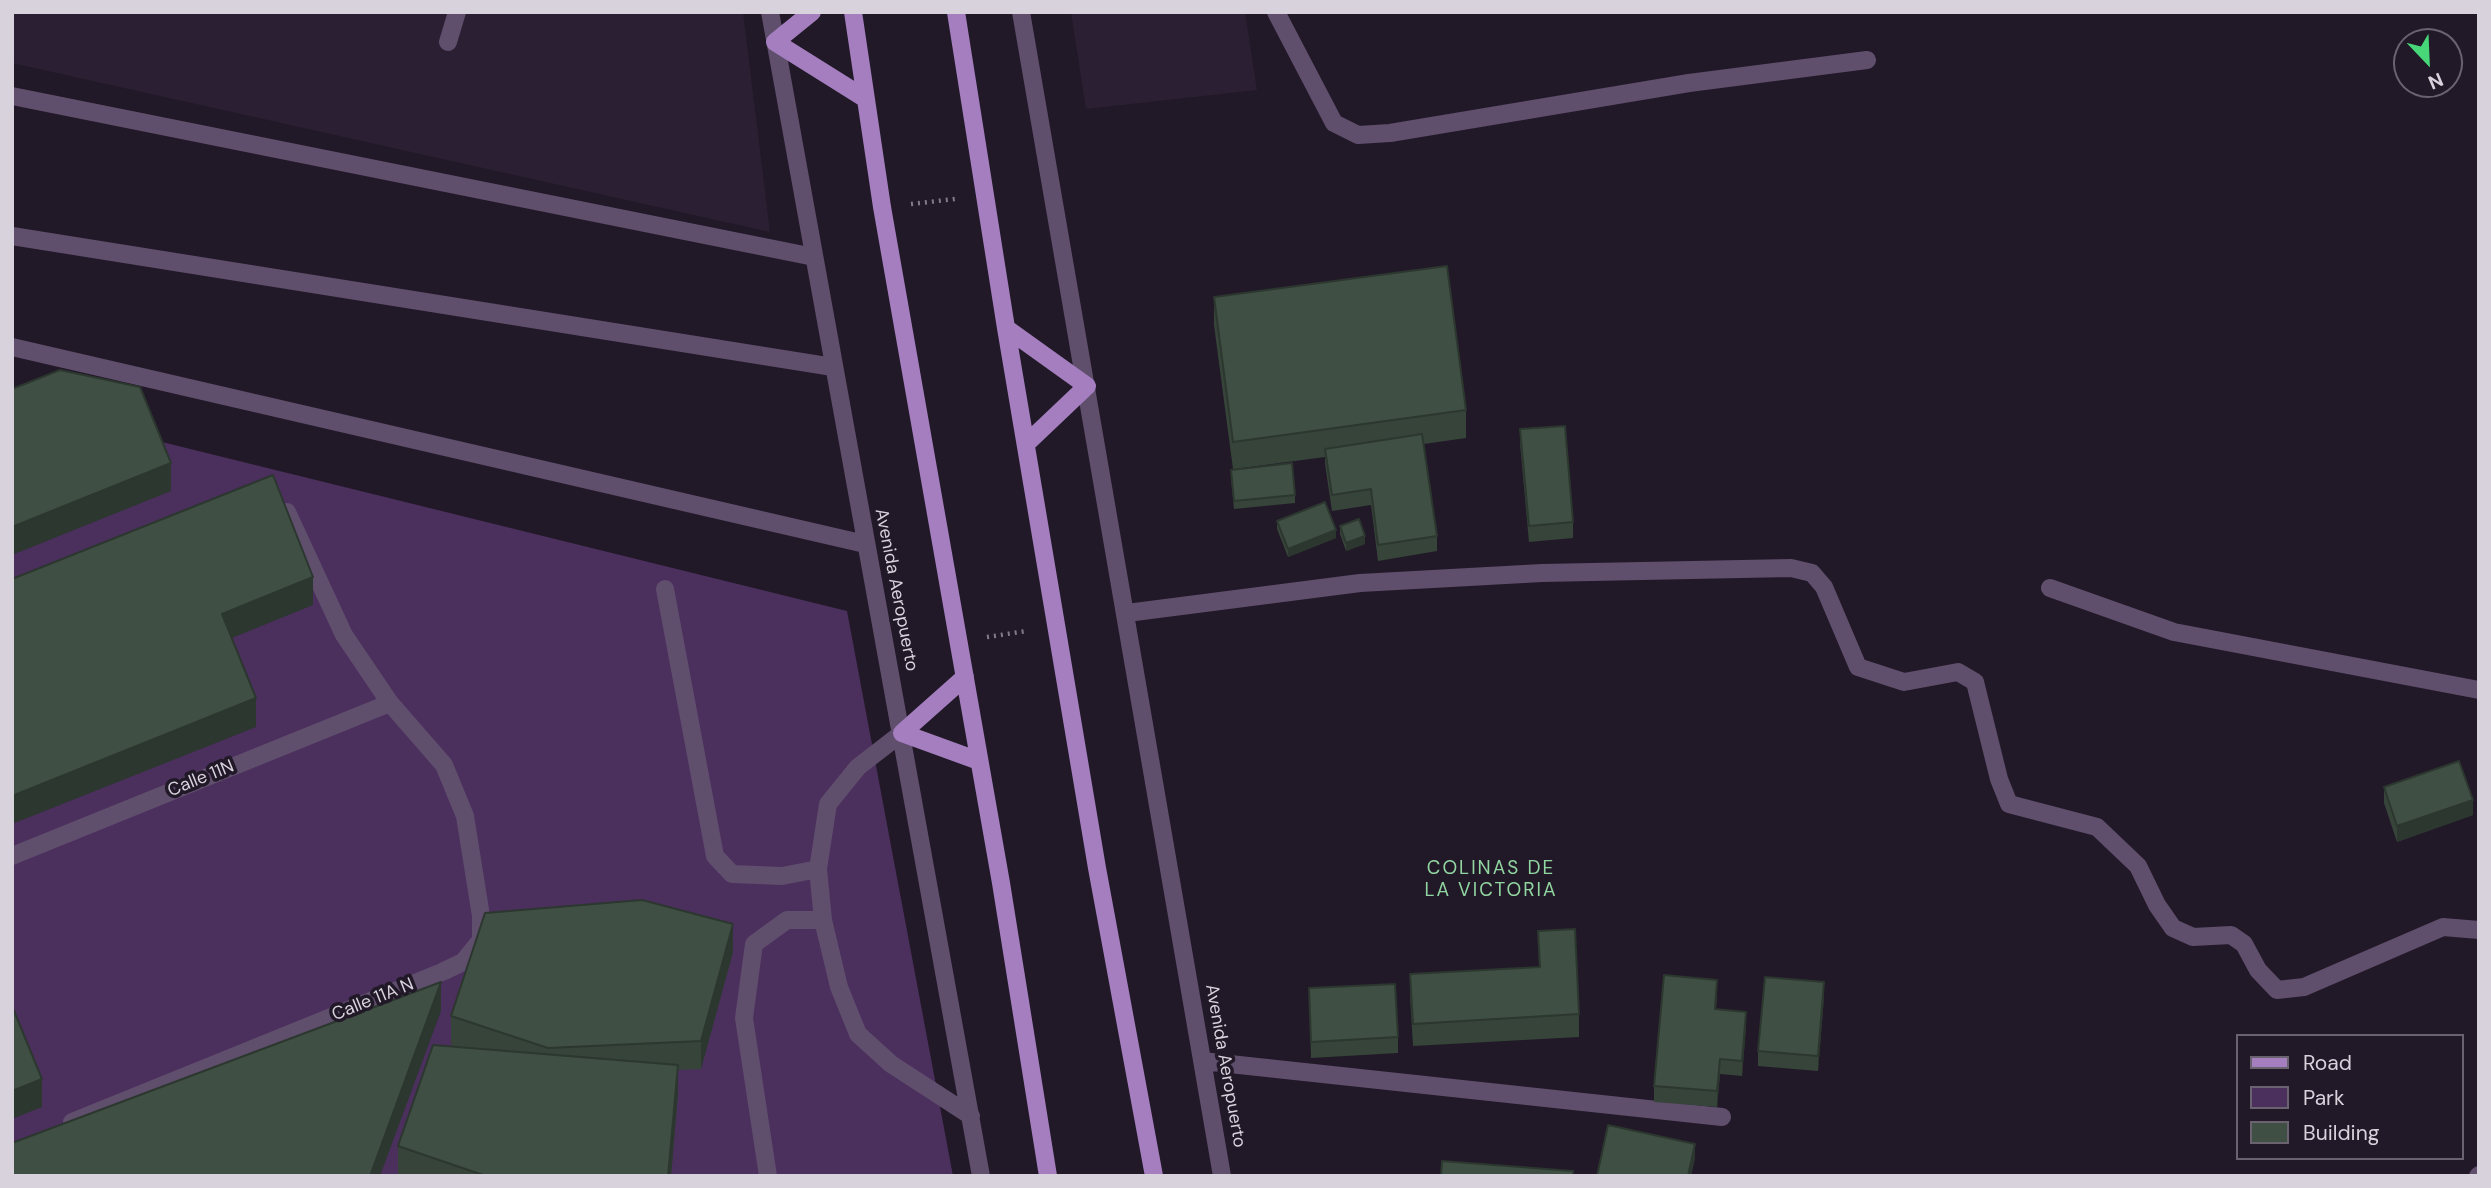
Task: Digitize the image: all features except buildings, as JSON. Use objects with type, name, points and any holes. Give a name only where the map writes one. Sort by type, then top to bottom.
[{"type":"main road","points":[[812,12],[775,42],[866,99]]},
{"type":"main road","points":[[853,12],[884,220],[965,677],[1048,1176]]},
{"type":"main road","points":[[957,12],[1006,328],[1097,868],[1154,1176]]},
{"type":"main road","points":[[1006,328],[1087,386],[1027,443]]},
{"type":"main road","points":[[965,677],[902,733],[979,761]]},
{"type":"street","points":[[448,42],[457,12]]},
{"type":"street","name":"Avenida Aeropuerto","points":[[770,12],[981,1176]]},
{"type":"street","name":"Avenida Aeropuerto","points":[[1021,12],[1222,1176]]},
{"type":"street","points":[[1276,12],[1334,123],[1358,135],[1390,134],[1689,83],[1867,60]]},
{"type":"street","points":[[12,96],[814,257]]},
{"type":"street","points":[[12,236],[833,368]]},
{"type":"street","points":[[12,347],[865,544]]},
{"type":"street","name":"Calle 11A N","points":[[50,1130],[442,972],[463,962],[481,940],[481,916],[465,816],[444,765],[390,703],[344,635],[286,509],[275,499]]},
{"type":"street","points":[[1126,613],[1360,583],[1542,573],[1791,568],[1812,573],[1824,587],[1858,667],[1904,682],[1958,672],[1975,682],[1999,779],[2009,804],[2098,827],[2138,866],[2172,928],[2193,937],[2231,935],[2244,944],[2258,970],[2277,990],[2304,987],[2443,927],[2479,930]]},
{"type":"street","points":[[2050,588],[2174,632],[2479,690]]},
{"type":"street","points":[[665,589],[715,856],[732,874],[782,876],[818,869]]},
{"type":"street","name":"Calle 11N","points":[[12,856],[390,703]]},
{"type":"street","points":[[902,733],[858,767],[828,804],[818,869],[823,920],[839,987],[858,1034],[891,1064],[971,1115]]},
{"type":"street","points":[[768,1176],[744,1018],[754,944],[786,920],[823,920]]},
{"type":"street","points":[[1202,1062],[1722,1117]]},
{"type":"path","points":[[898,205],[965,198]]},
{"type":"path","points":[[985,638],[1033,629]]},
{"type":"shaded area","points":[[12,12],[743,12],[770,232],[12,63]]},
{"type":"shaded area","points":[[1071,12],[1245,12],[1257,90],[1086,109]]},
{"type":"green space","points":[[12,405],[847,611],[953,1176],[12,1176]]},
{"type":"district","name":"COLINAS DE LA VICTORIA","points":[[1491,880]]}]
